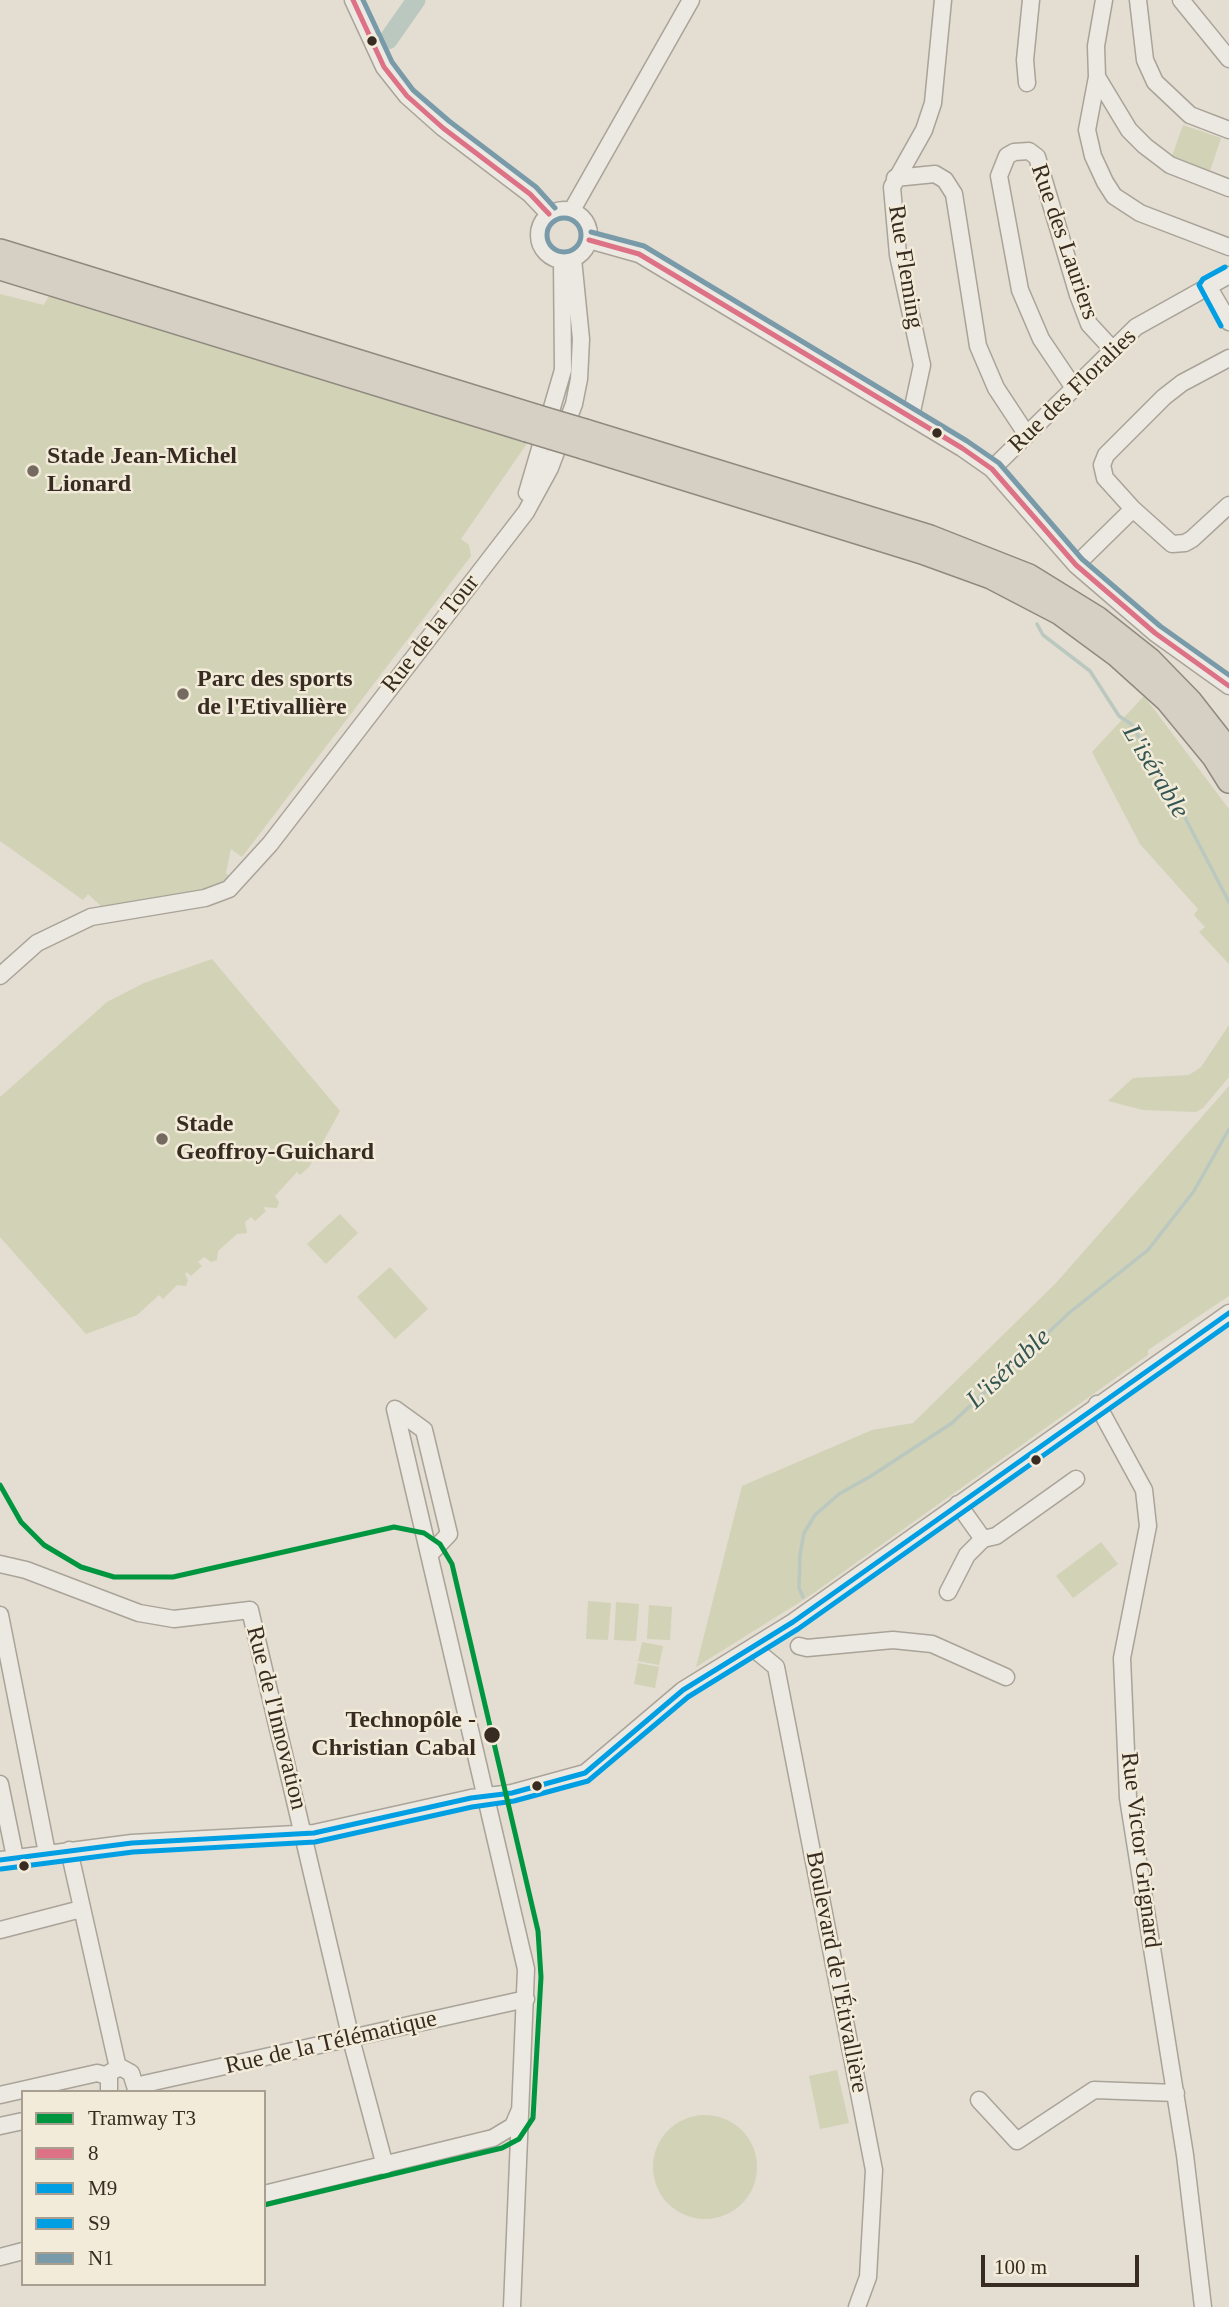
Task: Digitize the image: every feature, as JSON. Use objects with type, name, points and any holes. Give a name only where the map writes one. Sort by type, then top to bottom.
[{"type":"highway","points":[[0,251],[584,439],[991,577],[1060,613],[1117,655],[1167,700],[1214,757],[1229,781]]},
{"type":"highway","points":[[0,268],[533,423]]},
{"type":"highway","points":[[584,439],[954,545],[1029,576],[1097,618],[1150,660],[1190,701],[1229,751]]},
{"type":"street","points":[[354,0],[384,67],[407,96],[443,128],[530,194],[549,214]]},
{"type":"street","points":[[572,211],[691,0]]},
{"type":"street","name":"Rue Fleming","points":[[911,416],[922,365],[898,255],[892,187],[929,118],[936,78],[943,0]]},
{"type":"street","points":[[1027,83],[1026,60],[1031,0]]},
{"type":"street","points":[[1104,0],[1096,46],[1097,77],[1087,130],[1093,156],[1114,196],[1140,213],[1229,247]]},
{"type":"street","points":[[1138,0],[1145,60],[1155,82],[1190,115],[1229,130]]},
{"type":"street","points":[[1181,0],[1229,59]]},
{"type":"street","points":[[1097,77],[1129,130],[1145,146],[1170,165],[1229,188]]},
{"type":"street","name":"Rue des Lauriers","points":[[1074,388],[1041,339],[1020,290],[999,176],[1007,156],[1014,152],[1029,151],[1037,157],[1077,295],[1089,324],[1113,350]]},
{"type":"street","points":[[895,178],[935,174],[945,180],[954,194],[978,346],[996,388],[1027,435]]},
{"type":"street","points":[[556,210],[572,211],[584,219],[589,240],[581,254],[567,260],[551,257],[541,246],[538,231],[549,214],[556,210]]},
{"type":"street","points":[[589,240],[639,254],[911,416],[992,469],[1076,565],[1155,633],[1229,686]]},
{"type":"street","name":"Rue de la Tour","points":[[0,976],[37,943],[91,917],[205,898],[229,889],[243,877],[517,522],[552,417],[563,370],[567,260]]},
{"type":"street","name":"Rue des Floralies","points":[[992,469],[1136,327],[1229,275]]},
{"type":"street","points":[[1208,286],[1229,322]]},
{"type":"street","points":[[1229,358],[1182,383],[1164,397],[1106,454],[1102,465],[1105,478],[1166,541],[1180,545],[1192,539],[1229,505]]},
{"type":"street","points":[[1076,565],[1133,509]]},
{"type":"street","points":[[0,1784],[8,1859],[132,1843],[304,1834],[487,1797],[585,1773],[683,1690],[793,1622],[1229,1313]]},
{"type":"street","name":"Rue Victor Grignard","points":[[1097,1404],[1144,1490],[1147,1526],[1122,1658],[1128,1798],[1176,2093],[1203,2307]]},
{"type":"street","points":[[430,1554],[449,1534],[424,1430],[395,1409],[524,1956],[526,1999],[512,2307]]},
{"type":"street","points":[[948,1592],[967,1555],[984,1539],[996,1536],[1076,1479]]},
{"type":"street","points":[[958,1504],[984,1539]]},
{"type":"street","name":"Rue de l'Innovation","points":[[0,1564],[26,1570],[139,1614],[174,1619],[250,1610],[304,1834]]},
{"type":"street","points":[[0,1615],[47,1853]]},
{"type":"street","points":[[793,1622],[799,1646]]},
{"type":"street","points":[[799,1646],[807,1648],[893,1640],[932,1644],[1006,1677]]},
{"type":"street","points":[[753,1647],[776,1667],[799,1646]]},
{"type":"street","name":"Boulevard de l'Étivallière","points":[[776,1667],[874,2170],[868,2277],[857,2307]]},
{"type":"street","points":[[304,1834],[351,2039],[385,2166]]},
{"type":"street","points":[[69,1850],[111,2079]]},
{"type":"street","points":[[0,1930],[81,1909]]},
{"type":"street","name":"Rue de la Télématique","points":[[136,2089],[526,1999]]},
{"type":"street","points":[[22,2090],[97,2073],[111,2079],[131,2073],[136,2089]]},
{"type":"street","points":[[0,2095],[21,2090]]},
{"type":"street","points":[[979,2100],[1017,2140],[1094,2090],[1176,2093]]},
{"type":"street","points":[[266,2194],[493,2138],[513,2126],[522,2103]]},
{"type":"street","points":[[0,2126],[21,2121]]},
{"type":"street","points":[[0,2257],[21,2252]]},
{"type":"green space","points":[[1183,125],[1221,138],[1210,171],[1172,156]]},
{"type":"green space","name":"Parc des sports de l'Etivallière","points":[[0,294],[44,305],[50,294],[528,442],[461,539],[469,545],[471,556],[242,857],[231,849],[226,873],[230,878],[198,893],[102,907],[88,894],[83,900],[0,841]]},
{"type":"green space","points":[[1144,696],[1229,809],[1229,964],[1199,932],[1205,927],[1194,915],[1198,909],[1140,844],[1092,752]]},
{"type":"green space","name":"Stade Geoffroy-Guichard","points":[[212,959],[340,1111],[309,1167],[300,1175],[297,1172],[275,1196],[279,1202],[277,1208],[263,1207],[266,1211],[255,1221],[251,1217],[245,1222],[247,1233],[237,1234],[218,1251],[217,1260],[211,1262],[204,1257],[198,1262],[202,1266],[191,1276],[187,1272],[185,1274],[188,1280],[186,1286],[177,1285],[163,1299],[159,1295],[137,1315],[86,1334],[0,1237],[0,1097],[107,1002],[144,983]]},
{"type":"green space","points":[[1229,1025],[1229,1077],[1203,1108],[1196,1112],[1143,1110],[1108,1101],[1133,1078],[1189,1075],[1201,1067]]},
{"type":"green space","points":[[1229,1086],[1229,1296],[1148,1350],[1148,1355],[808,1597],[696,1667],[742,1486],[872,1430],[913,1423],[1056,1283]]},
{"type":"green space","points":[[340,1214],[358,1233],[326,1264],[307,1244]]},
{"type":"green space","points":[[390,1267],[428,1309],[395,1339],[357,1297]]},
{"type":"green space","points":[[1101,1542],[1118,1564],[1073,1598],[1056,1576]]},
{"type":"green space","points":[[588,1601],[611,1603],[608,1640],[586,1639]]},
{"type":"green space","points":[[616,1602],[639,1604],[636,1641],[614,1640]]},
{"type":"green space","points":[[649,1605],[672,1607],[670,1640],[647,1639]]},
{"type":"green space","points":[[642,1642],[663,1646],[659,1665],[638,1661]]},
{"type":"green space","points":[[638,1663],[659,1667],[655,1688],[634,1684]]},
{"type":"green space","points":[[837,2070],[849,2123],[820,2129],[809,2076]]},
{"type":"green space","points":[[705,2115],[725,2119],[742,2130],[753,2147],[757,2167],[753,2187],[742,2204],[725,2215],[705,2219],[685,2215],[668,2204],[657,2187],[653,2167],[657,2147],[668,2130],[685,2119]]},
{"type":"waterway","points":[[388,40],[416,0]]},
{"type":"waterway","name":"L'isérable","points":[[1037,624],[1043,635],[1090,671],[1119,716],[1131,724],[1168,785],[1229,902]]},
{"type":"waterway","name":"L'isérable","points":[[803,1597],[799,1588],[800,1555],[804,1533],[815,1515],[839,1494],[952,1423],[1069,1313],[1148,1250],[1194,1191],[1229,1129]]},
{"type":"tram line","name":"T3","points":[[0,1485],[21,1522],[44,1545],[81,1567],[114,1577],[173,1577],[394,1527],[424,1533],[440,1544],[452,1564],[538,1931],[541,1977],[533,2118],[519,2139],[502,2148],[266,2205]]},
{"type":"transit line","name":"8","points":[[353,0],[384,67],[407,96],[443,128],[530,194],[549,214]]},
{"type":"transit line","name":"N1","points":[[363,0],[392,62],[413,90],[536,187],[555,208]]},
{"type":"transit line","name":"N1","points":[[564,218],[576,223],[581,235],[576,247],[564,252],[552,247],[547,235],[552,223],[564,218]]},
{"type":"transit line","name":"N1","points":[[591,232],[644,246],[999,463],[1082,559],[1160,626],[1229,675]]},
{"type":"transit line","name":"8","points":[[589,240],[639,254],[962,448],[992,469],[1076,565],[1155,633],[1229,686]]},
{"type":"transit line","name":"S9","points":[[1221,326],[1199,285],[1203,279],[1225,267]]},
{"type":"transit line","name":"M9","points":[[0,1860],[132,1843],[314,1833],[471,1798],[512,1793],[585,1773],[683,1690],[793,1622],[1229,1313]]},
{"type":"transit line","name":"S9","points":[[1,1869],[133,1852],[315,1842],[472,1807],[514,1801],[588,1781],[688,1697],[798,1629],[1229,1324]]},
{"type":"place","name":"Stade Jean-Michel Lionard","points":[[33,471]]},
{"type":"place","name":"Parc des sports de l'Etivallière","points":[[183,694]]},
{"type":"place","name":"Stade Geoffroy-Guichard","points":[[162,1139]]},
{"type":"place","name":"Technopôle - Christian Cabal","points":[[492,1735]]}]
